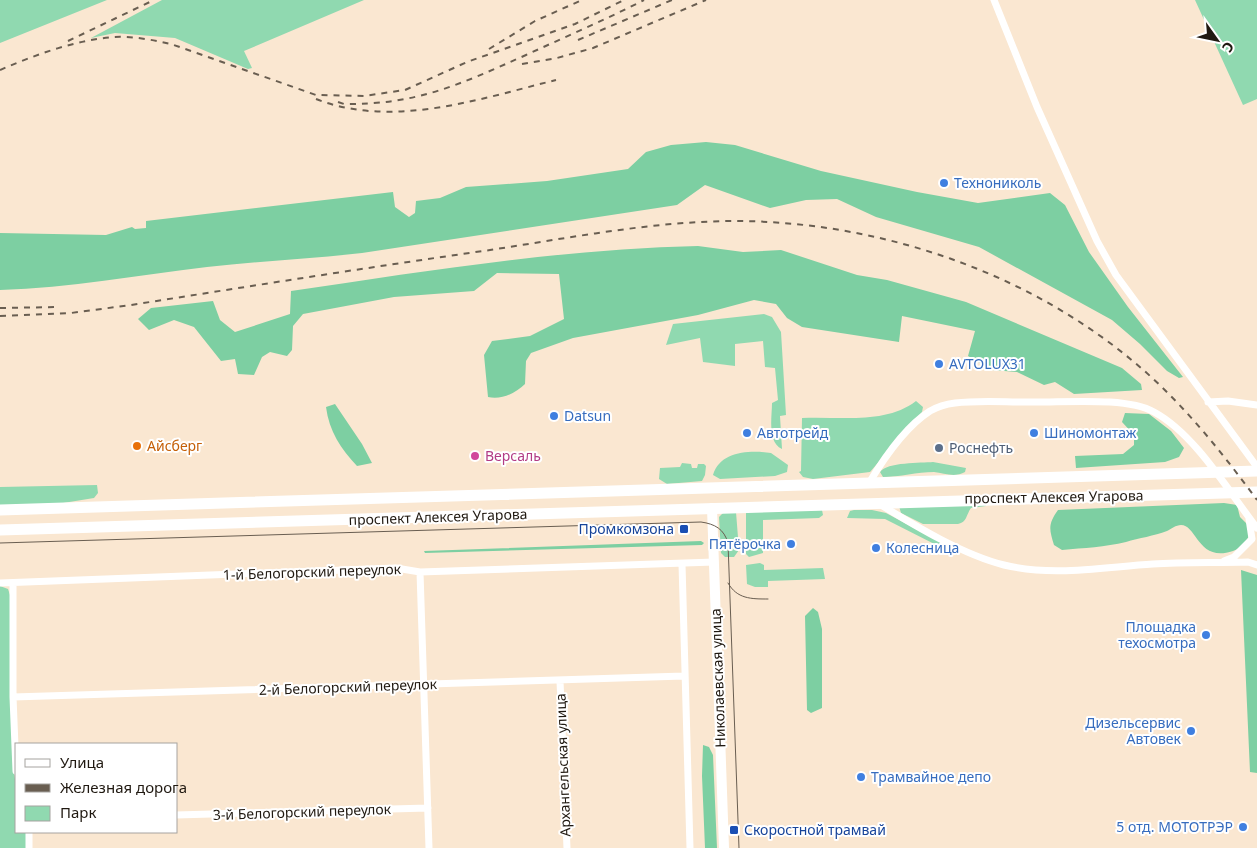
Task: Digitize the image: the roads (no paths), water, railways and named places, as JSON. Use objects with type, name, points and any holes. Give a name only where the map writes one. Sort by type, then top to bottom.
[{"type":"main road","name":"проспект Алексея Угарова","points":[[0,510],[1188,474],[1257,469]]},
{"type":"main road","points":[[710,488],[712,508]]},
{"type":"main road","name":"проспект Алексея Угарова","points":[[0,530],[1257,492]]},
{"type":"main road","name":"Николаевская улица","points":[[712,508],[724,848]]},
{"type":"street","name":"проспект Алексея Угарова","points":[[994,0],[1037,107],[1097,241],[1116,275],[1257,469]]},
{"type":"street","points":[[1208,402],[1228,401],[1257,405]]},
{"type":"street","points":[[869,483],[883,462],[912,427],[930,411],[955,403],[1115,403],[1136,406],[1154,412],[1183,435],[1222,479],[1257,528]]},
{"type":"street","points":[[877,502],[902,518],[970,553],[1004,565],[1054,570],[1221,562],[1248,562],[1257,565]]},
{"type":"street","points":[[1221,562],[1234,557],[1252,539],[1251,526],[1246,514]]},
{"type":"street","name":"1-й Белогорский переулок","points":[[0,583],[396,568],[420,572],[714,562]]},
{"type":"street","points":[[682,564],[690,848]]},
{"type":"street","points":[[420,572],[429,848]]},
{"type":"street","points":[[13,584],[12,697],[15,752]]},
{"type":"street","name":"2-й Белогорский переулок","points":[[12,697],[684,676]]},
{"type":"street","name":"Архангельская улица","points":[[560,681],[566,848]]},
{"type":"street","name":"3-й Белогорский переулок","points":[[178,815],[428,808]]},
{"type":"street","points":[[29,833],[29,848]]},
{"type":"tram line","points":[[0,543],[701,522],[711,524],[724,534],[728,543],[739,848]]},
{"type":"tram line","points":[[728,583],[740,595],[750,598],[768,599]]},
{"type":"railway","points":[[68,41],[154,0]]},
{"type":"railway","points":[[489,49],[535,21],[582,0]]},
{"type":"railway","points":[[0,70],[41,54],[85,41],[128,37],[171,44],[316,95],[364,96],[405,90],[467,62],[575,24],[624,0]]},
{"type":"railway","points":[[338,102],[344,104],[394,101],[438,91],[503,65],[644,0]]},
{"type":"railway","points":[[578,40],[672,0]]},
{"type":"railway","points":[[522,64],[557,58],[593,48],[706,0]]},
{"type":"railway","points":[[316,99],[345,108],[405,111],[467,102],[556,80]]},
{"type":"railway","points":[[0,316],[71,313],[131,305],[639,227],[729,221],[783,223],[837,230],[891,241],[944,256],[995,276],[1044,301],[1091,329],[1134,362],[1168,393],[1215,445],[1257,500]]},
{"type":"railway","points":[[0,308],[60,307]]},
{"type":"place","name":"Технониколь","points":[[944,183]]},
{"type":"place","name":"AVTOLUX31","points":[[939,364]]},
{"type":"place","name":"Datsun","points":[[554,416]]},
{"type":"place","name":"Автотрейд","points":[[747,433]]},
{"type":"place","name":"Шиномонтаж","points":[[1034,433]]},
{"type":"place","name":"Айсберг","points":[[137,446]]},
{"type":"place","name":"Роснефть","points":[[939,448]]},
{"type":"place","name":"Версаль","points":[[475,456]]},
{"type":"place","name":"Промкомзона","points":[[684,529]]},
{"type":"place","name":"Пятёрочка","points":[[791,544]]},
{"type":"place","name":"Колесница","points":[[876,548]]},
{"type":"place","name":"Площадка техосмотра","points":[[1206,635]]},
{"type":"place","name":"Дизельсервис Автовек","points":[[1191,731]]},
{"type":"place","name":"Трамвайное депо","points":[[861,777]]},
{"type":"place","name":"5 отд. МОТОТРЭР","points":[[1243,827]]},
{"type":"place","name":"Скоростной трамвай","points":[[734,830]]}]
